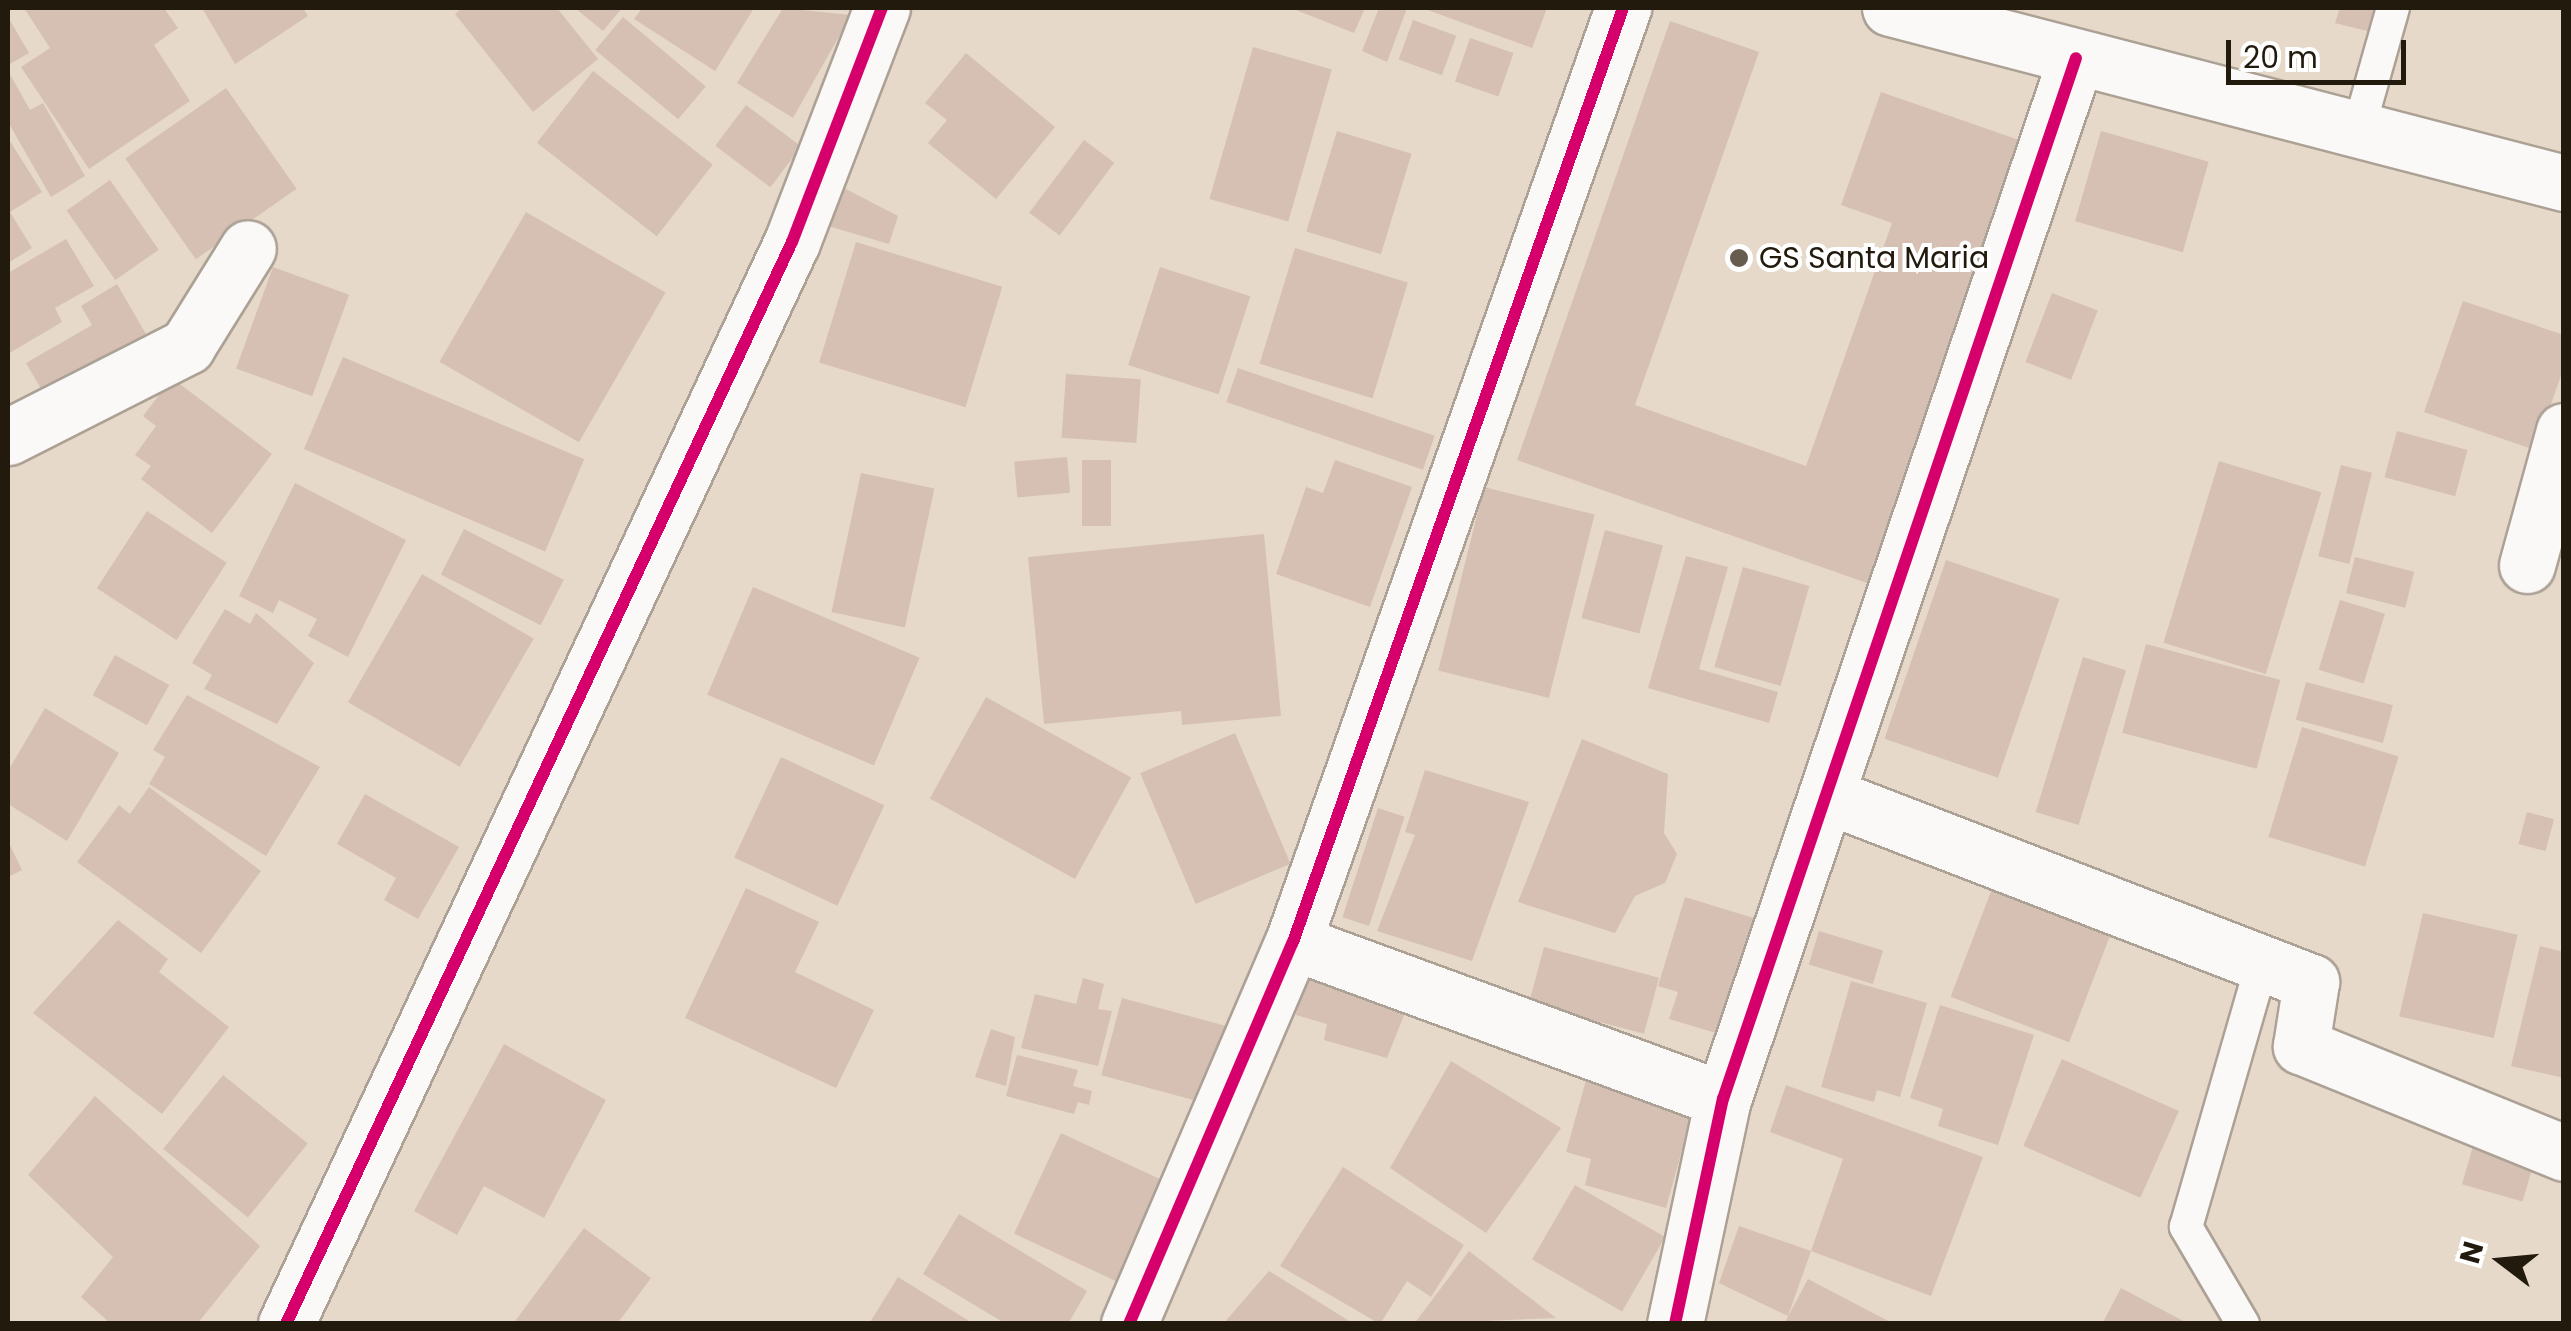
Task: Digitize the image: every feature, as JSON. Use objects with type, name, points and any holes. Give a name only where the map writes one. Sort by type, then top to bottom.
[{"type":"street","points":[[286,1324],[792,242],[882,8]]},
{"type":"street","points":[[1129,1324],[1293,942],[1622,8]]},
{"type":"street","points":[[1890,8],[2357,136],[2564,183]]},
{"type":"street","points":[[1675,1324],[1724,1099],[2076,58]]},
{"type":"street","points":[[8,437],[187,346],[248,248]]},
{"type":"street","points":[[2527,565],[2564,432]]},
{"type":"street","points":[[1826,795],[2310,982],[2301,1046],[2564,1153]]},
{"type":"street","points":[[1293,942],[1724,1099]]},
{"type":"lane","points":[[2357,136],[2394,8]]},
{"type":"lane","points":[[2243,1324],[2186,1226],[2262,963]]},
{"type":"building","points":[[24,8],[164,8],[178,28],[154,45],[190,101],[89,169],[21,67],[50,48]]},
{"type":"building","points":[[202,8],[303,8],[308,16],[235,64]]},
{"type":"building","points":[[462,8],[557,8],[598,59],[533,112],[455,14]]},
{"type":"building","points":[[575,8],[622,8],[603,31]]},
{"type":"building","points":[[642,8],[754,8],[715,71],[634,19]]},
{"type":"building","points":[[783,8],[851,15],[793,118],[737,83]]},
{"type":"building","points":[[1291,8],[1365,8],[1354,33]]},
{"type":"building","points":[[1379,8],[1407,8],[1387,62],[1362,51]]},
{"type":"building","points":[[1422,8],[1547,8],[1532,48]]},
{"type":"building","points":[[2340,8],[2381,8],[2375,33],[2335,23]]},
{"type":"building","points":[[8,17],[29,53],[8,65]]},
{"type":"building","points":[[623,17],[706,86],[678,119],[595,50]]},
{"type":"building","points":[[1413,20],[1456,36],[1442,75],[1399,59]]},
{"type":"building","points":[[1670,21],[1759,52],[1635,405],[1806,466],[1892,223],[1841,205],[1881,92],[2022,141],[1867,583],[1517,460]]},
{"type":"building","points":[[1470,38],[1513,53],[1499,96],[1455,81]]},
{"type":"building","points":[[1253,47],[1332,70],[1288,221],[1209,199]]},
{"type":"building","points":[[966,53],[1055,127],[996,199],[928,143],[947,120],[925,103]]},
{"type":"building","points":[[8,71],[30,110],[43,103],[85,176],[51,197],[8,122]]},
{"type":"building","points":[[593,71],[713,165],[657,236],[537,143]]},
{"type":"building","points":[[226,88],[297,189],[196,259],[125,159]]},
{"type":"building","points":[[746,105],[801,147],[770,187],[715,146]]},
{"type":"building","points":[[1337,131],[1412,154],[1381,254],[1306,231]]},
{"type":"building","points":[[2101,131],[2209,162],[2183,252],[2075,221]]},
{"type":"building","points":[[8,138],[42,192],[10,212],[32,248],[8,263]]},
{"type":"building","points":[[1084,140],[1114,163],[1060,236],[1029,213]]},
{"type":"building","points":[[110,180],[159,250],[115,280],[67,210]]},
{"type":"building","points":[[840,186],[898,216],[889,244],[828,226]]},
{"type":"building","points":[[526,212],[665,292],[579,442],[440,362]]},
{"type":"building","points":[[66,239],[94,286],[55,308],[62,322],[8,354],[8,273]]},
{"type":"building","points":[[856,242],[1002,287],[965,407],[819,362]]},
{"type":"building","points":[[1295,248],[1408,282],[1372,398],[1260,364]]},
{"type":"building","points":[[273,267],[349,295],[312,396],[236,368]]},
{"type":"building","points":[[1160,267],[1250,296],[1219,394],[1128,365]]},
{"type":"building","points":[[117,284],[150,341],[48,401],[26,363],[92,325],[81,306]]},
{"type":"building","points":[[2052,293],[2098,311],[2071,380],[2025,362]]},
{"type":"building","points":[[2463,301],[2564,335],[2564,367],[2535,450],[2424,412]]},
{"type":"building","points":[[343,357],[584,459],[545,551],[304,449]]},
{"type":"building","points":[[1238,368],[1435,436],[1423,470],[1226,402]]},
{"type":"building","points":[[1066,374],[1141,379],[1136,443],[1062,438]]},
{"type":"building","points":[[172,378],[272,454],[212,533],[141,479],[151,466],[135,455],[156,426],[143,416]]},
{"type":"building","points":[[2397,431],[2468,450],[2455,496],[2385,477]]},
{"type":"building","points":[[1067,457],[1070,493],[1017,497],[1014,462]]},
{"type":"building","points":[[1082,460],[1111,460],[1111,526],[1082,526]]},
{"type":"building","points":[[1335,460],[1412,487],[1370,607],[1276,574],[1306,487],[1323,493]]},
{"type":"building","points":[[2219,461],[2321,492],[2266,674],[2163,643]]},
{"type":"building","points":[[2341,465],[2372,473],[2349,564],[2318,556]]},
{"type":"building","points":[[861,473],[934,489],[905,627],[831,612]]},
{"type":"building","points":[[295,483],[406,540],[348,657],[308,636],[317,619],[279,600],[273,613],[239,596]]},
{"type":"building","points":[[1484,487],[1595,515],[1549,698],[1438,670]]},
{"type":"building","points":[[147,511],[227,563],[177,640],[97,588]]},
{"type":"building","points":[[464,529],[564,580],[541,625],[441,574]]},
{"type":"building","points":[[1605,530],[1663,546],[1639,633],[1581,618]]},
{"type":"building","points":[[1264,534],[1281,716],[1182,725],[1181,711],[1044,724],[1028,557]]},
{"type":"building","points":[[1686,556],[1728,567],[1699,669],[1778,692],[1769,723],[1648,688]]},
{"type":"building","points":[[2355,557],[2414,572],[2405,608],[2346,593]]},
{"type":"building","points":[[1946,560],[2059,599],[1998,778],[1884,739]]},
{"type":"building","points":[[1743,567],[1809,586],[1781,686],[1714,667]]},
{"type":"building","points":[[422,574],[534,638],[460,767],[348,702]]},
{"type":"building","points":[[753,587],[920,658],[874,765],[707,695]]},
{"type":"building","points":[[2340,600],[2385,614],[2364,684],[2319,670]]},
{"type":"building","points":[[225,609],[250,624],[256,613],[314,663],[277,724],[204,689],[212,675],[192,663]]},
{"type":"building","points":[[2146,644],[2280,680],[2256,769],[2122,733]]},
{"type":"building","points":[[115,655],[169,685],[147,725],[93,695]]},
{"type":"building","points":[[2083,657],[2126,670],[2079,825],[2036,812]]},
{"type":"building","points":[[2306,682],[2393,705],[2383,743],[2296,720]]},
{"type":"building","points":[[187,695],[320,767],[266,856],[149,784],[165,757],[153,750]]},
{"type":"building","points":[[986,697],[1131,777],[1075,879],[930,798]]},
{"type":"building","points":[[45,708],[119,753],[67,841],[8,804],[8,771]]},
{"type":"building","points":[[2302,727],[2399,757],[2365,867],[2268,837]]},
{"type":"building","points":[[1235,733],[1290,864],[1196,904],[1140,773]]},
{"type":"building","points":[[1582,739],[1668,774],[1664,833],[1677,854],[1665,883],[1635,896],[1615,933],[1518,902]]},
{"type":"building","points":[[781,757],[884,805],[837,906],[734,858]]},
{"type":"building","points":[[1425,770],[1529,802],[1472,961],[1377,931],[1415,835],[1405,832]]},
{"type":"building","points":[[149,787],[261,871],[201,953],[77,862],[119,805],[130,814]]},
{"type":"building","points":[[365,794],[459,847],[418,919],[384,900],[396,878],[337,844]]},
{"type":"building","points":[[1378,808],[1405,817],[1369,926],[1342,917]]},
{"type":"building","points":[[2527,812],[2554,819],[2546,851],[2518,844]]},
{"type":"building","points":[[8,841],[22,870],[8,877]]},
{"type":"building","points":[[1995,881],[2114,927],[2069,1042],[1951,997]]},
{"type":"building","points":[[746,888],[819,922],[795,972],[874,1010],[836,1088],[685,1018]]},
{"type":"building","points":[[1685,897],[1760,920],[1726,1036],[1669,1019],[1678,992],[1658,986]]},
{"type":"building","points":[[2423,913],[2518,935],[2494,1038],[2399,1016]]},
{"type":"building","points":[[118,920],[168,959],[159,972],[229,1027],[162,1114],[33,1013]]},
{"type":"building","points":[[1819,931],[1883,951],[1873,984],[1809,964]]},
{"type":"building","points":[[2540,946],[2564,952],[2564,1078],[2511,1066]]},
{"type":"building","points":[[1544,947],[1659,978],[1644,1034],[1529,1003]]},
{"type":"building","points":[[1305,967],[1408,1005],[1387,1058],[1324,1040],[1327,1024],[1296,1015]]},
{"type":"building","points":[[1083,978],[1104,984],[1098,1009],[1112,1011],[1098,1066],[1021,1048],[1035,994],[1076,1004]]},
{"type":"building","points":[[1851,981],[1927,1003],[1900,1097],[1877,1090],[1874,1102],[1821,1087]]},
{"type":"building","points":[[1122,998],[1225,1026],[1205,1103],[1101,1075]]},
{"type":"building","points":[[1940,1005],[2034,1035],[1998,1145],[1938,1126],[1943,1109],[1910,1098]]},
{"type":"building","points":[[991,1029],[1015,1037],[1006,1086],[975,1077]]},
{"type":"building","points":[[504,1044],[606,1100],[544,1218],[484,1186],[457,1235],[414,1211]]},
{"type":"building","points":[[1017,1055],[1078,1070],[1073,1086],[1092,1091],[1089,1105],[1078,1102],[1074,1114],[1006,1096]]},
{"type":"building","points":[[2062,1059],[2179,1111],[2140,1198],[2023,1146]]},
{"type":"building","points":[[1451,1061],[1561,1128],[1486,1233],[1390,1168]]},
{"type":"building","points":[[1588,1073],[1695,1103],[1666,1208],[1585,1185],[1591,1159],[1566,1152]]},
{"type":"building","points":[[223,1075],[308,1144],[248,1217],[163,1149]]},
{"type":"building","points":[[1786,1085],[1983,1157],[1931,1296],[1811,1251],[1843,1159],[1770,1132]]},
{"type":"building","points":[[95,1096],[260,1246],[197,1324],[111,1324],[81,1297],[113,1257],[28,1175]]},
{"type":"building","points":[[1061,1133],[1169,1183],[1122,1284],[1014,1234]]},
{"type":"building","points":[[2475,1139],[2536,1156],[2523,1202],[2462,1184]]},
{"type":"building","points":[[1343,1167],[1464,1245],[1431,1297],[1407,1281],[1380,1324],[1280,1266]]},
{"type":"building","points":[[1575,1185],[1665,1237],[1622,1311],[1532,1259]]},
{"type":"building","points":[[959,1214],[1087,1291],[1068,1324],[1006,1324],[923,1274]]},
{"type":"building","points":[[1739,1226],[1811,1251],[1788,1316],[1719,1283]]},
{"type":"building","points":[[584,1228],[651,1278],[617,1324],[513,1324]]},
{"type":"building","points":[[1469,1251],[1556,1318],[1414,1324]]},
{"type":"building","points":[[1269,1271],[1354,1324],[1223,1324]]},
{"type":"building","points":[[898,1277],[974,1324],[869,1324]]},
{"type":"building","points":[[1808,1279],[1894,1324],[1784,1324]]},
{"type":"building","points":[[2121,1288],[2189,1324],[2102,1324]]},
{"type":"cycle path","points":[[286,1324],[792,242],[882,8]]},
{"type":"cycle path","points":[[1129,1324],[1293,942],[1623,8]]},
{"type":"cycle path","points":[[1675,1324],[1723,1099],[2076,58]]},
{"type":"place","name":"GS Santa Maria","points":[[1739,258]]}]
